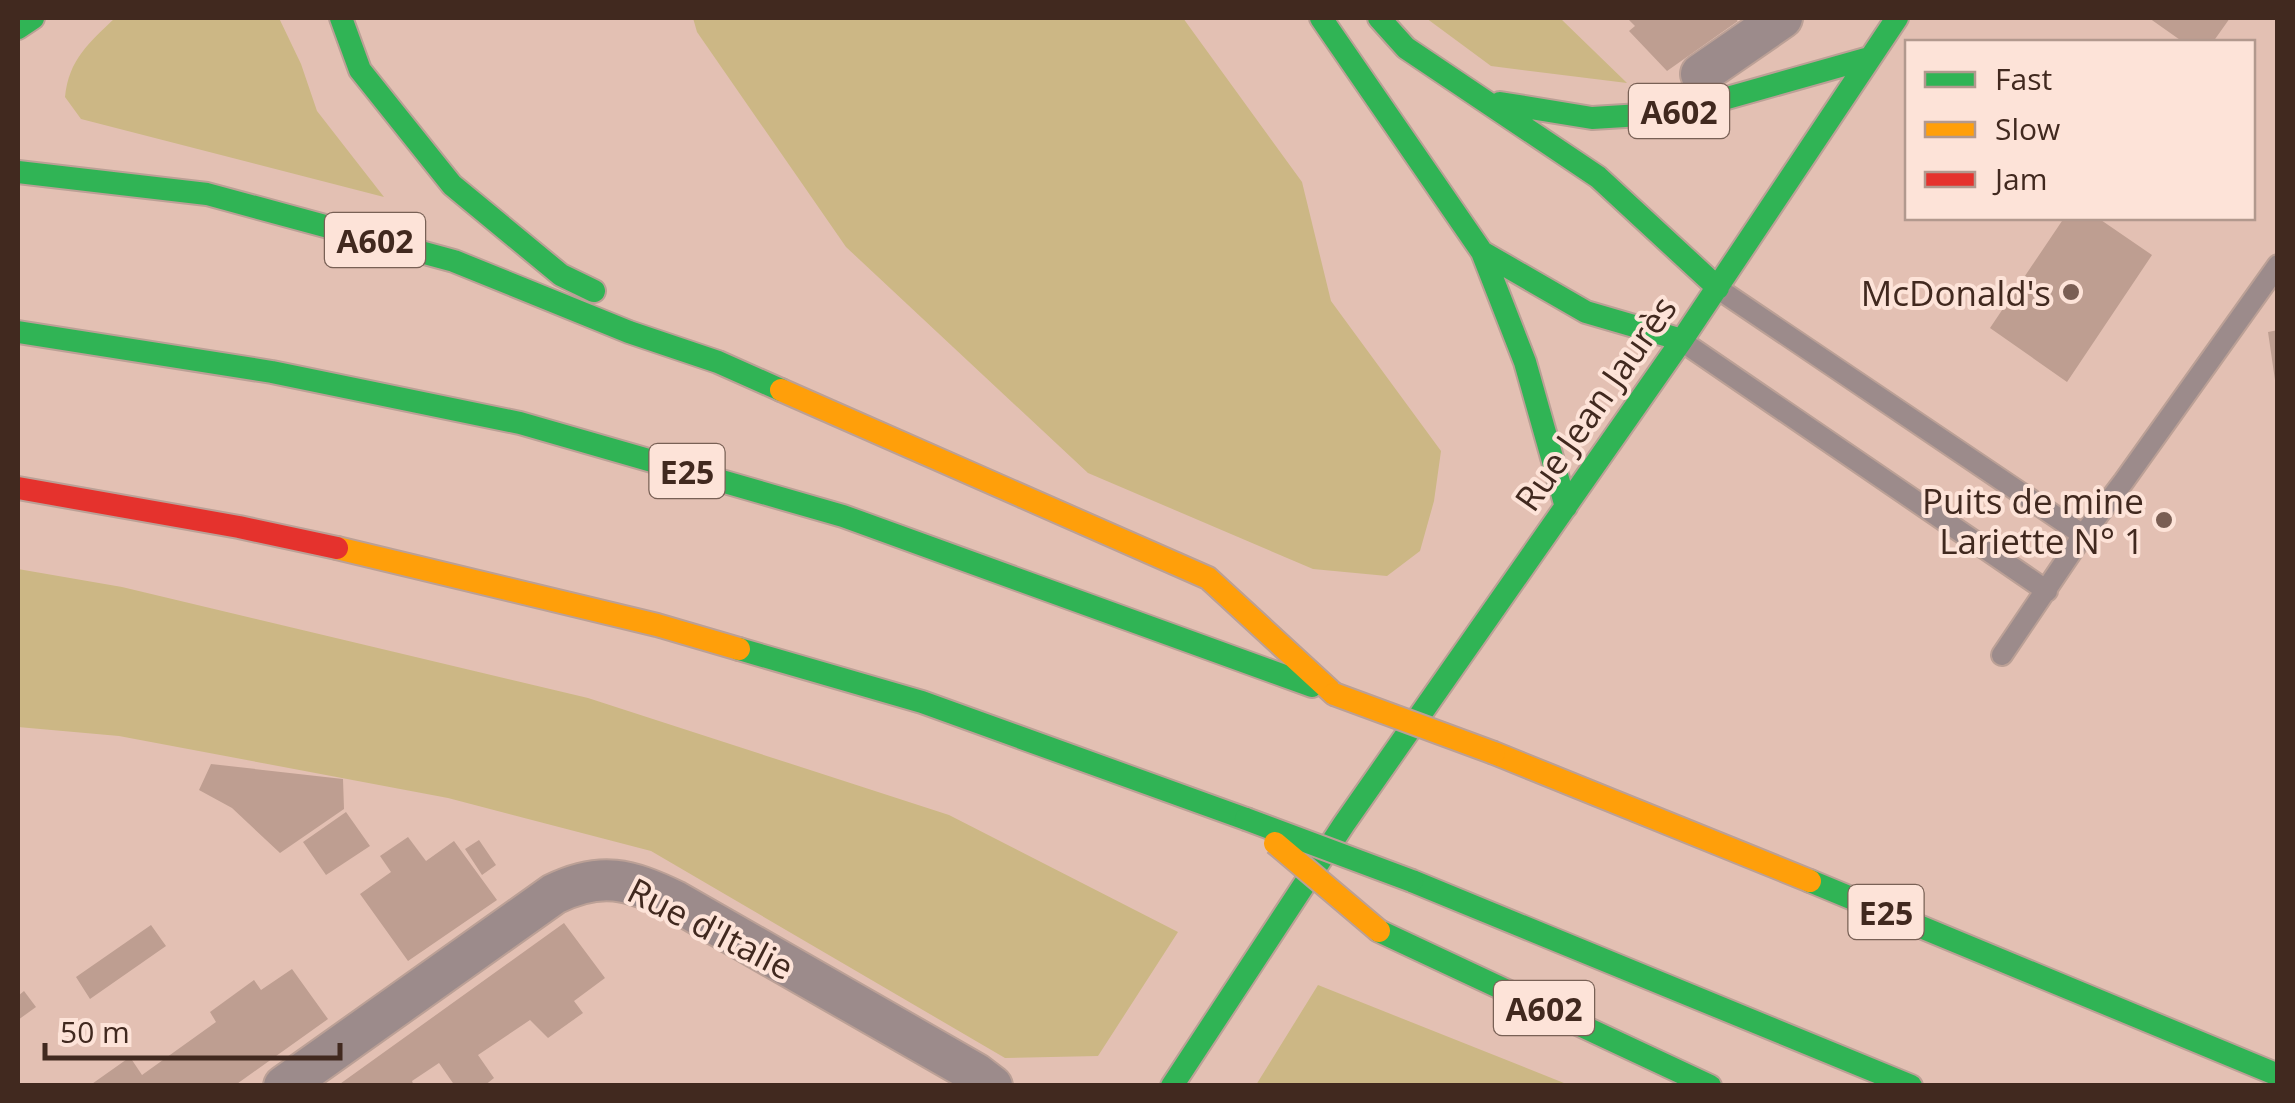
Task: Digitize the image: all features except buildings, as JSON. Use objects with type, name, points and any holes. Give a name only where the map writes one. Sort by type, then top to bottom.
[{"type":"main road","points":[[18,28],[33,18]]},
{"type":"main road","name":"A602","points":[[341,18],[360,70],[452,185],[562,275],[618,302],[718,362]]},
{"type":"main road","points":[[1321,18],[1482,252],[1525,362],[1566,507]]},
{"type":"main road","name":"A602","points":[[1378,18],[1406,48],[1598,177],[1718,288]]},
{"type":"main road","name":"Rue Jean Jaurès","points":[[1172,1086],[1344,824],[1718,288],[1897,18]]},
{"type":"main road","name":"A602","points":[[1483,100],[1592,118],[1674,113],[1869,58]]},
{"type":"main road","name":"A602","points":[[18,172],[207,194],[454,261],[629,332],[718,362],[1208,578],[1334,694]]},
{"type":"main road","points":[[1482,252],[1586,312],[1682,340]]},
{"type":"main road","name":"E25","points":[[18,332],[272,372],[520,423],[843,516],[1494,753],[2278,1075]]},
{"type":"main road","points":[[18,488],[400,562],[657,624],[922,702],[1412,881],[1910,1086]]},
{"type":"main road","name":"A602","points":[[1246,819],[1379,932],[1710,1086]]},
{"type":"street","points":[[1701,74],[1782,18]]},
{"type":"street","name":"Rue d'Italie","points":[[284,1086],[554,894],[583,883],[616,879],[675,902],[992,1086]]},
{"type":"lane","points":[[2002,655],[2083,535],[2278,265]]},
{"type":"lane","points":[[1718,288],[2083,535]]},
{"type":"lane","points":[[1682,340],[2047,590]]},
{"type":"shaded area","points":[[115,18],[279,18],[317,111],[384,197],[81,119],[65,97],[71,72],[89,44]]},
{"type":"shaded area","points":[[693,18],[1183,18],[1302,182],[1331,301],[1441,451],[1434,501],[1420,551],[1387,576],[1313,569],[1088,473],[846,247],[697,32]]},
{"type":"shaded area","points":[[1426,18],[1560,18],[1627,83],[1491,66]]},
{"type":"shaded area","points":[[18,569],[122,587],[588,698],[949,815],[1178,932],[1098,1056],[1005,1058],[651,851],[448,798],[119,736],[18,727]]},
{"type":"shaded area","points":[[1318,985],[1569,1085],[1256,1085]]},
{"type":"traffic: fast","points":[[18,28],[33,18]]},
{"type":"traffic: fast","points":[[341,18],[360,70],[452,185],[561,275],[594,291]]},
{"type":"traffic: fast","points":[[1321,18],[1482,252],[1525,362],[1566,507]]},
{"type":"traffic: fast","points":[[1379,18],[1406,48],[1598,177],[1718,288]]},
{"type":"traffic: fast","points":[[1172,1086],[1344,824],[1682,340],[1897,18]]},
{"type":"traffic: fast","points":[[1500,103],[1592,118],[1674,113],[1869,58]]},
{"type":"traffic: fast","points":[[18,172],[207,194],[454,261],[781,390]]},
{"type":"traffic: fast","points":[[1482,252],[1586,312],[1682,340]]},
{"type":"traffic: fast","points":[[18,332],[272,372],[520,423],[843,516],[1312,686]]},
{"type":"traffic: fast","points":[[739,649],[922,702],[1246,819]]},
{"type":"traffic: fast","points":[[1246,819],[1412,881]]},
{"type":"traffic: fast","points":[[1412,881],[1911,1086]]},
{"type":"traffic: fast","points":[[1810,881],[2278,1075]]},
{"type":"traffic: fast","points":[[1379,931],[1710,1086]]},
{"type":"traffic: slow","points":[[781,390],[1208,578],[1334,694]]},
{"type":"traffic: slow","points":[[337,548],[657,625],[739,649]]},
{"type":"traffic: slow","points":[[1334,694],[1494,753]]},
{"type":"traffic: slow","points":[[1494,753],[1810,881]]},
{"type":"traffic: slow","points":[[1275,843],[1379,931]]},
{"type":"traffic: jam","points":[[18,488],[337,548]]},
{"type":"place","name":"McDonald's","points":[[2071,292]]},
{"type":"place","name":"Puits de mine Lariette N° 1","points":[[2164,520]]}]
